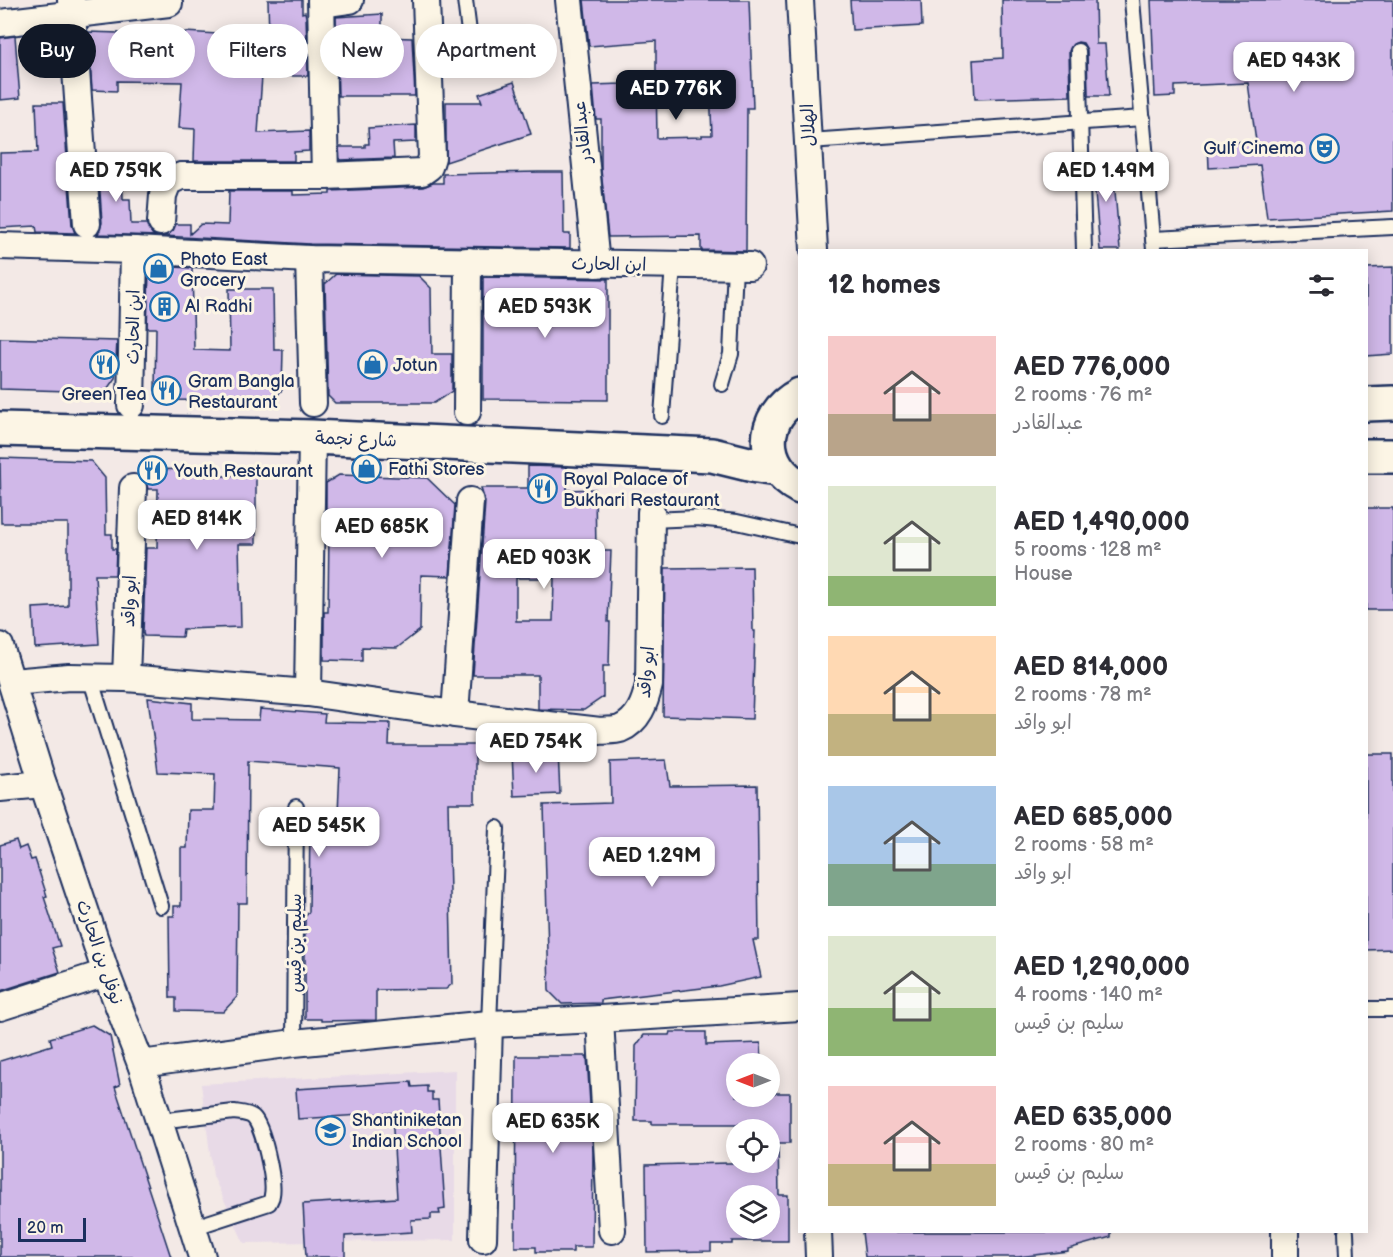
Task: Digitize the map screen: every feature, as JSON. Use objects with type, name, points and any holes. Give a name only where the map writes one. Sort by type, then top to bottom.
[{"type":"main road","points":[[712,455],[756,431],[791,397]]},
{"type":"main road","points":[[791,397],[770,429],[769,443],[771,456],[793,484]]},
{"type":"main road","points":[[1368,404],[1393,403]]},
{"type":"main road","name":"شارع نجمة","points":[[0,429],[312,437],[712,455],[757,466],[793,484]]},
{"type":"main road","points":[[1368,456],[1393,456]]},
{"type":"street","points":[[325,177],[321,2],[350,0]]},
{"type":"street","points":[[426,0],[427,24]]},
{"type":"street","name":"عبدالقادر","points":[[569,0],[596,264]]},
{"type":"street","name":"الهلال","points":[[800,0],[814,249]]},
{"type":"street","points":[[0,23],[72,8],[169,3]]},
{"type":"street","points":[[72,8],[87,224]]},
{"type":"street","points":[[161,222],[163,195],[168,182],[181,176],[325,177],[422,172],[429,167],[432,157],[428,78]]},
{"type":"street","name":"ابن الحارث","points":[[0,246],[309,259],[743,266]]},
{"type":"street","name":"ابن الحارث","points":[[131,405],[134,250]]},
{"type":"street","points":[[309,259],[313,404]]},
{"type":"street","points":[[467,412],[468,261]]},
{"type":"street","points":[[308,693],[312,437]]},
{"type":"street","name":"ابو واقد","points":[[126,678],[133,488]]},
{"type":"street","points":[[455,714],[470,501]]},
{"type":"street","name":"ابو واقد","points":[[4,665],[90,677],[308,693],[455,714],[600,731],[620,729],[644,707],[649,685],[651,516]]},
{"type":"street","name":"نوفل بن الحارث","points":[[4,665],[106,973],[141,1064],[202,1257]]},
{"type":"street","points":[[0,788],[43,784]]},
{"type":"street","points":[[0,1007],[106,973]]},
{"type":"street","points":[[141,1064],[294,1043],[489,1024],[600,1020],[798,1007]]},
{"type":"street","points":[[600,1020],[612,1230]]},
{"type":"street","points":[[483,1239],[489,1024]]},
{"type":"street","points":[[818,1233],[819,1257]]},
{"type":"street","points":[[1285,1233],[1285,1257]]},
{"type":"lane","points":[[465,0],[468,24]]},
{"type":"lane","points":[[1132,0],[1154,245],[1393,227]]},
{"type":"lane","points":[[1078,51],[1084,249]]},
{"type":"lane","points":[[809,141],[1143,118]]},
{"type":"lane","points":[[663,416],[673,265]]},
{"type":"lane","points":[[722,384],[730,354],[743,266]]},
{"type":"lane","points":[[651,516],[737,522],[798,536]]},
{"type":"lane","points":[[90,677],[161,906]]},
{"type":"lane","name":"سليم بن قيس","points":[[294,1043],[296,807]]},
{"type":"lane","points":[[489,1024],[497,828]]},
{"type":"lane","points":[[1368,1009],[1393,1009]]},
{"type":"lane","points":[[159,1121],[234,1112],[254,1118],[260,1130],[269,1162],[273,1192],[268,1203],[192,1228]]},
{"type":"lane","points":[[1346,1233],[1347,1257]]},
{"type":"shaded area","name":"Shantiniketan Indian School","points":[[455,1070],[455,1240],[244,1243],[213,1176],[201,1084]]},
{"type":"building","points":[[268,0],[302,0],[302,13],[305,12],[306,24],[269,24]]},
{"type":"building","points":[[584,0],[749,0],[753,108],[747,108],[746,251],[701,250],[701,236],[608,237],[601,170],[601,119],[596,119],[593,85],[622,84],[622,78],[656,77],[656,41],[589,46]],"holes":[[[656,89],[710,89],[712,135],[657,138]]]},
{"type":"building","points":[[850,0],[921,0],[922,26],[852,30]]},
{"type":"building","points":[[1002,0],[1095,0],[1096,44],[1105,44],[1109,96],[1088,96],[1087,50],[1083,43],[1078,42],[1073,44],[1069,51],[1070,96],[975,99],[973,60],[1003,58]]},
{"type":"building","name":"Gulf Cinema","points":[[1151,0],[1393,0],[1393,211],[1267,218],[1260,165],[1209,168],[1208,143],[1256,141],[1248,83],[1175,86],[1175,96],[1155,97]]},
{"type":"building","points":[[382,14],[382,24],[336,24],[336,17]]},
{"type":"building","points":[[96,32],[108,33],[108,78],[195,78],[195,33],[207,33],[207,78],[262,78],[258,133],[309,131],[309,151],[294,152],[294,161],[194,161],[195,129],[179,128],[182,82],[117,81],[117,91],[92,90],[91,78],[96,78]]},
{"type":"building","points":[[15,36],[20,98],[0,100],[0,38]]},
{"type":"building","points":[[404,38],[412,38],[415,96],[338,96],[338,78],[404,78]]},
{"type":"building","points":[[514,82],[531,134],[446,162],[446,102],[482,102],[479,94]]},
{"type":"building","points":[[36,103],[63,103],[72,225],[75,233],[37,232],[36,226],[0,228],[0,153],[38,152]]},
{"type":"building","points":[[416,125],[416,142],[393,143],[394,158],[340,160],[339,147],[365,147],[365,144],[369,144],[368,128]]},
{"type":"building","points":[[1112,156],[1120,249],[1100,249],[1092,158]]},
{"type":"building","points":[[98,161],[122,161],[123,199],[130,199],[131,224],[147,224],[152,234],[157,236],[98,234],[102,223]]},
{"type":"building","points":[[563,172],[564,234],[570,234],[570,248],[310,244],[163,236],[173,231],[176,224],[190,224],[190,234],[201,224],[228,225],[229,191],[293,191],[293,195],[330,194],[330,191],[423,187],[433,183],[443,183],[443,174]]},
{"type":"building","points":[[155,266],[192,268],[194,350],[230,351],[229,289],[273,289],[274,350],[283,350],[282,390],[272,401],[163,400],[155,390],[156,328],[147,328],[149,272]]},
{"type":"building","points":[[1393,267],[1393,354],[1368,356],[1368,268]]},
{"type":"building","points":[[336,274],[419,276],[431,288],[432,354],[452,354],[452,391],[434,403],[335,403],[328,396],[325,284]]},
{"type":"building","points":[[483,277],[608,279],[608,400],[483,399]]},
{"type":"building","points":[[0,338],[117,341],[115,378],[105,392],[0,389]]},
{"type":"building","points":[[0,458],[91,461],[105,478],[106,534],[112,534],[112,549],[116,549],[115,575],[95,575],[99,644],[35,648],[33,608],[68,606],[68,523],[1,523]]},
{"type":"building","points":[[528,466],[567,467],[567,490],[595,489],[596,551],[611,551],[609,666],[603,666],[603,697],[584,710],[538,709],[538,675],[473,675],[485,502],[481,488],[528,488]],"holes":[[[516,578],[554,578],[553,621],[516,621]]]},
{"type":"building","points":[[149,469],[200,470],[200,476],[256,476],[256,544],[239,544],[241,627],[183,629],[182,637],[144,636],[146,548],[157,548],[158,489],[148,489],[142,476]]},
{"type":"building","points":[[339,475],[427,478],[455,505],[450,576],[421,575],[420,630],[397,648],[362,647],[362,661],[324,660],[324,612],[328,612],[329,531],[326,531],[326,483]]},
{"type":"building","points":[[1368,508],[1393,508],[1393,610],[1368,610]]},
{"type":"building","points":[[752,567],[753,631],[755,631],[752,719],[663,716],[665,568]]},
{"type":"building","points":[[148,698],[192,703],[192,719],[259,720],[260,709],[325,714],[324,722],[390,723],[389,745],[475,745],[475,803],[448,803],[452,984],[446,989],[376,990],[376,1020],[305,1019],[305,917],[309,912],[310,818],[329,818],[329,813],[338,813],[340,768],[248,761],[247,903],[238,903],[237,997],[223,1012],[176,1011],[176,998],[170,998],[169,916],[174,916],[174,906],[181,906],[181,848],[187,848],[188,810],[214,810],[215,774],[158,772]]},
{"type":"building","points":[[558,751],[560,794],[514,796],[512,753]]},
{"type":"building","points":[[1368,754],[1393,754],[1393,949],[1368,950]]},
{"type":"building","points":[[666,760],[670,786],[757,785],[759,940],[753,940],[761,977],[719,986],[601,1000],[601,1003],[562,1004],[549,991],[544,805],[611,803],[610,762]]},
{"type":"building","points":[[16,840],[19,849],[26,846],[31,860],[35,859],[47,896],[44,897],[60,946],[52,948],[60,972],[0,991],[0,845]]},
{"type":"building","points":[[92,1025],[110,1036],[120,1085],[115,1087],[171,1257],[0,1257],[0,1061],[52,1045],[50,1038]]},
{"type":"building","points":[[706,1032],[706,1045],[761,1043],[761,1053],[726,1053],[726,1107],[780,1107],[780,1093],[790,1093],[790,1143],[780,1143],[780,1119],[726,1119],[726,1124],[652,1124],[652,1121],[635,1121],[636,1046],[644,1035]]},
{"type":"building","points":[[516,1056],[587,1056],[593,1152],[592,1247],[573,1247],[573,1252],[536,1252],[536,1247],[515,1247]]},
{"type":"building","points":[[411,1082],[412,1087],[427,1086],[427,1092],[432,1092],[432,1100],[438,1100],[445,1209],[439,1210],[440,1214],[431,1214],[431,1219],[411,1220],[412,1232],[345,1236],[345,1257],[306,1257],[303,1204],[397,1198],[392,1113],[298,1119],[296,1089]]},
{"type":"building","points":[[726,1163],[726,1173],[779,1173],[779,1185],[726,1185],[726,1239],[780,1239],[780,1195],[788,1195],[788,1241],[732,1241],[732,1244],[711,1244],[711,1251],[647,1252],[646,1165]]},
{"type":"building","points":[[862,1233],[1111,1233],[1111,1237],[1068,1249],[1068,1251],[1018,1257],[865,1257]]},
{"type":"place","name":"Gulf Cinema","points":[[1325,148]]},
{"type":"place","name":"Photo East Grocery","points":[[159,269]]},
{"type":"place","name":"Al Radhi","points":[[164,306]]},
{"type":"place","name":"Green Tea","points":[[104,365]]},
{"type":"place","name":"Jotun","points":[[372,365]]},
{"type":"place","name":"Gram Bangla Restaurant","points":[[167,391]]},
{"type":"place","name":"Fathi Stores","points":[[367,469]]},
{"type":"place","name":"Youth Restaurant","points":[[153,471]]},
{"type":"place","name":"Royal Palace of Bukhari Restaurant","points":[[542,489]]},
{"type":"place","name":"Shantiniketan Indian School","points":[[331,1130]]}]
